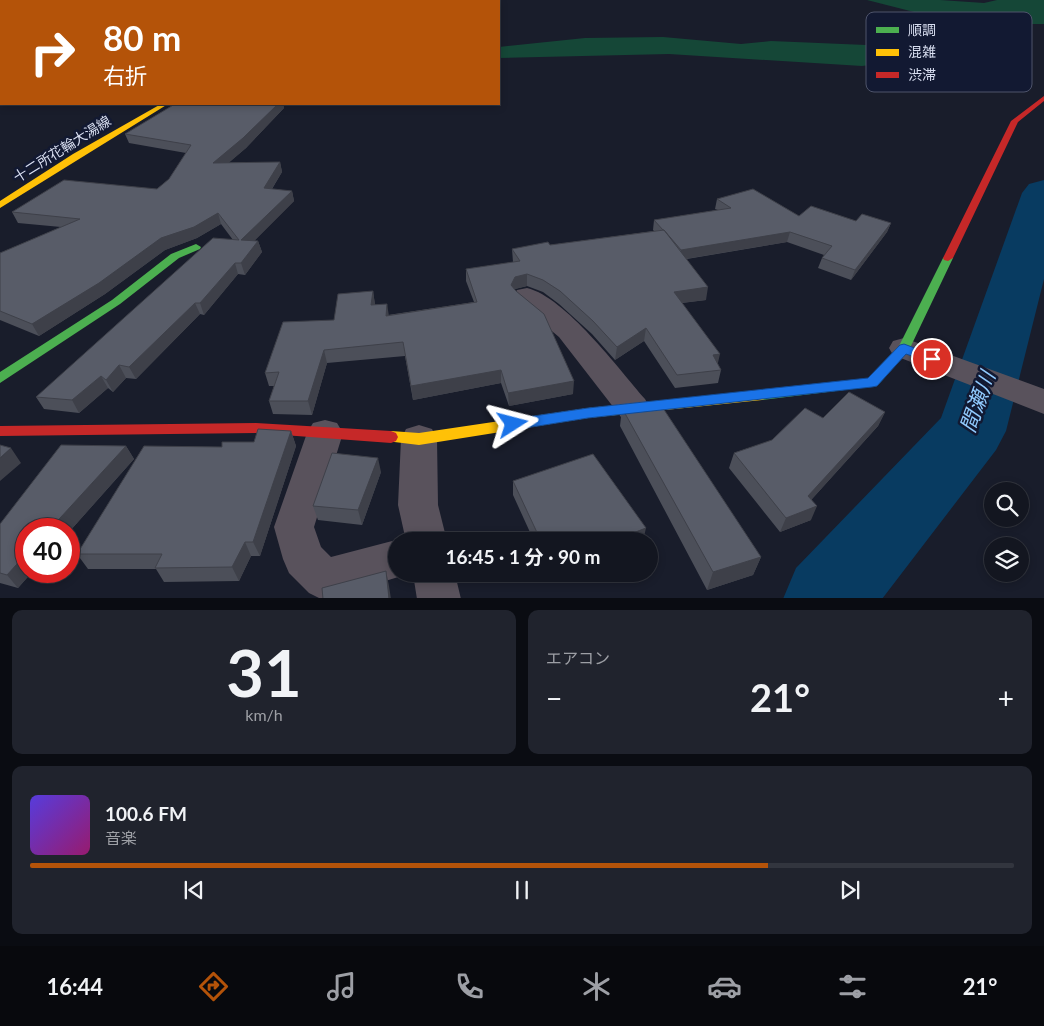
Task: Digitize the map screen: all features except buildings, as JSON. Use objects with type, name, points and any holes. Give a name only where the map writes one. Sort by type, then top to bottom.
[{"type":"street","points":[[0,431],[256,428],[419,439],[633,408],[872,382],[918,354],[1015,120],[1044,98]]},
{"type":"street","name":"十二所花輪大湯線","points":[[0,205],[76,156],[163,105]]},
{"type":"street","points":[[0,378],[116,302],[175,256],[196,247]]},
{"type":"street","points":[[527,296],[569,330],[633,408]]},
{"type":"street","points":[[918,354],[1044,402]]},
{"type":"street","points":[[325,432],[294,527],[304,559],[324,579],[388,562]]},
{"type":"street","points":[[419,439],[418,504],[425,532]]},
{"type":"street","points":[[436,582],[440,598]]},
{"type":"green space","points":[[867,0],[940,0],[984,3],[997,0],[1044,0],[1044,24],[1032,24],[1032,12],[914,12]]},
{"type":"green space","points":[[663,37],[741,44],[771,41],[866,45],[866,66],[669,54],[500,58],[500,47],[585,38]]},
{"type":"waterway","name":"間瀬川","points":[[828,598],[971,431],[1044,193]]},
{"type":"traffic: fast","points":[[0,378],[116,302],[175,256],[196,247]]},
{"type":"traffic: fast","points":[[762,395],[872,383],[904,348],[948,258]]},
{"type":"traffic: slow","points":[[0,205],[76,156],[163,105]]},
{"type":"traffic: slow","points":[[391,437],[419,439],[588,413],[762,395]]},
{"type":"traffic: jam","points":[[948,258],[1015,121],[1044,98]]},
{"type":"traffic: jam","points":[[0,431],[256,428],[391,437]]},
{"type":"route","points":[[513,424],[588,413],[872,382],[904,348],[932,359]]}]
